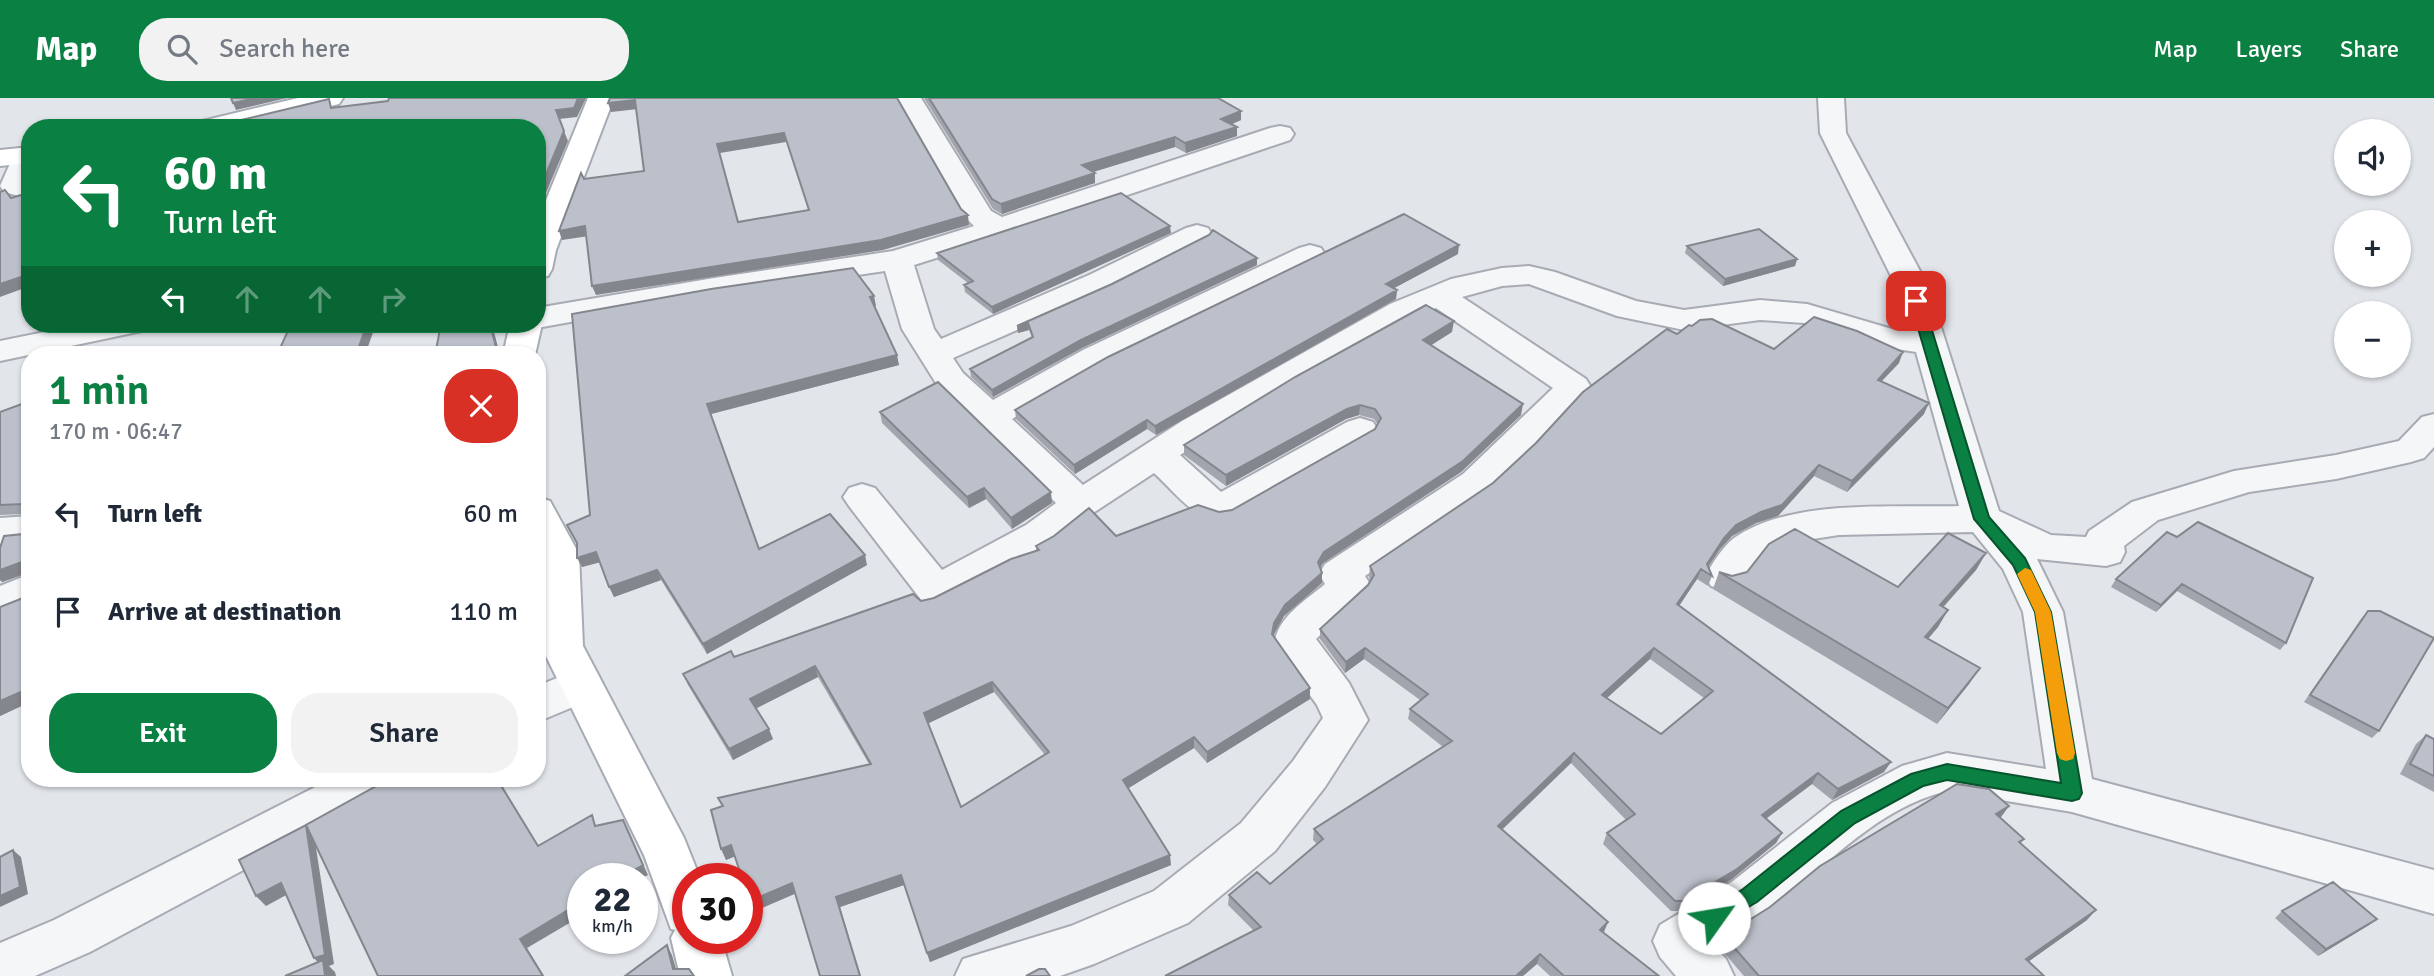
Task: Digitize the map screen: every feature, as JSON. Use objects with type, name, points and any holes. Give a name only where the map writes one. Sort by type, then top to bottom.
[{"type":"street","points":[[244,119],[330,98]]},
{"type":"street","points":[[546,237],[601,98]]},
{"type":"street","points":[[908,98],[980,217],[1002,228]]},
{"type":"street","points":[[1832,98],[1833,133],[1912,286],[1982,519],[2020,562],[2043,612],[2072,793]]},
{"type":"street","points":[[546,316],[714,287],[897,260],[1002,228],[1280,134]]},
{"type":"street","points":[[18,157],[14,186],[21,188]]},
{"type":"street","points":[[934,355],[1023,314],[1093,287],[1197,233]]},
{"type":"street","points":[[991,416],[1095,357],[1310,254]]},
{"type":"street","points":[[897,260],[918,329],[951,380],[1080,504]]},
{"type":"street","points":[[862,497],[936,591],[1041,535],[1080,504],[1156,454],[1281,378],[1401,311],[1462,286],[1502,277],[1529,275],[1555,281],[1628,309],[1684,320],[1760,310],[1807,314],[1889,339],[1930,343]]},
{"type":"street","points":[[981,976],[1076,948],[1171,907],[1258,837],[1309,774],[1346,720],[1334,695],[1295,645],[1296,633],[1350,584],[1339,574],[1476,482],[1519,444],[1574,387],[1439,296]]},
{"type":"street","points":[[24,346],[87,333]]},
{"type":"street","points":[[0,351],[21,347]]},
{"type":"street","points":[[1725,576],[1746,549],[1778,531],[1839,522],[1982,519],[2046,548],[2106,552],[2103,541],[2145,510],[2247,480],[2336,467],[2411,450],[2434,425]]},
{"type":"street","points":[[1156,454],[1219,510],[1360,430]]},
{"type":"street","points":[[546,527],[560,554],[562,646],[672,867]]},
{"type":"street","points":[[0,531],[21,530]]},
{"type":"street","points":[[0,604],[21,594]]},
{"type":"street","points":[[546,701],[582,685]]},
{"type":"street","points":[[1708,976],[1678,941],[1750,896],[1848,817],[1918,779],[1947,772],[2072,793],[2434,892]]},
{"type":"street","points":[[0,967],[72,936],[358,787]]},
{"type":"street","points":[[700,954],[706,976]]},
{"type":"building","points":[[231,98],[256,98],[233,103]]},
{"type":"building","points":[[389,98],[578,98],[574,108],[556,110],[564,131],[546,174],[546,119],[245,119],[329,99],[331,108],[388,101]]},
{"type":"building","points":[[610,98],[897,98],[961,209],[968,215],[881,240],[592,286],[585,226],[559,231],[581,173],[584,179],[644,171],[635,100],[608,103]],"holes":[[[784,133],[809,210],[738,222],[717,144]]]},
{"type":"building","points":[[929,98],[1218,98],[1241,111],[1221,119],[1237,127],[1185,143],[1175,137],[1082,165],[1095,173],[1001,204],[992,199]]},
{"type":"building","points":[[5,190],[11,198],[21,195],[21,277],[0,284],[0,192]]},
{"type":"building","points":[[1121,193],[1170,226],[992,307],[964,285],[973,281],[937,253]]},
{"type":"building","points":[[1404,214],[1459,245],[1386,284],[1397,290],[1155,426],[1147,420],[1074,465],[1015,410],[1108,357]]},
{"type":"building","points":[[1759,229],[1797,259],[1725,279],[1687,246]]},
{"type":"building","points":[[1213,230],[1257,258],[1081,340],[992,390],[970,369],[1033,337],[1028,323],[1017,326],[1112,284],[1209,235]]},
{"type":"building","points":[[853,268],[874,296],[870,297],[897,355],[707,404],[759,549],[830,514],[865,555],[703,644],[657,570],[609,587],[596,552],[577,558],[577,543],[567,525],[590,515],[572,314],[711,289]]},
{"type":"building","points":[[1426,305],[1454,321],[1423,340],[1523,404],[1463,461],[1324,552],[1318,562],[1322,573],[1285,605],[1274,623],[1272,634],[1310,688],[1207,752],[1194,737],[1123,780],[1170,855],[927,953],[901,875],[836,897],[860,976],[820,976],[792,883],[763,895],[763,863],[737,863],[731,845],[721,849],[711,810],[723,806],[718,798],[871,764],[815,666],[750,699],[769,729],[729,749],[683,674],[731,651],[734,657],[913,594],[921,601],[934,598],[1011,559],[1039,550],[1036,546],[1054,536],[1089,508],[1116,536],[1198,505],[1219,512],[1232,510],[1375,429],[1381,418],[1375,409],[1360,405],[1347,409],[1226,475],[1184,445],[1295,377]],"holes":[[[992,682],[1049,752],[961,807],[924,713]]]},
{"type":"building","points":[[1814,317],[1857,331],[1903,352],[1878,380],[1929,403],[1852,481],[1819,465],[1782,505],[1736,525],[1707,564],[1712,576],[1701,569],[1677,604],[1891,762],[1838,789],[1818,773],[1762,815],[1782,833],[1737,869],[1683,901],[1675,901],[1607,833],[1635,814],[1574,753],[1498,826],[1608,922],[1600,930],[1659,976],[1564,976],[1540,954],[1516,976],[1165,976],[1261,927],[1229,895],[1257,872],[1270,884],[1323,839],[1314,829],[1452,741],[1410,709],[1428,694],[1365,648],[1346,662],[1320,629],[1368,585],[1374,575],[1370,566],[1493,483],[1536,443],[1583,392],[1667,329],[1677,334],[1700,320],[1712,319],[1774,349]],"holes":[[[1654,648],[1713,691],[1661,734],[1602,695]]]},
{"type":"building","points":[[287,333],[364,333],[359,346],[281,346]]},
{"type":"building","points":[[439,333],[492,333],[496,346],[437,346]]},
{"type":"building","points":[[938,382],[1051,492],[1011,518],[984,488],[967,497],[880,412]]},
{"type":"building","points":[[21,404],[21,504],[0,505],[0,412]]},
{"type":"building","points":[[2198,522],[2313,578],[2286,643],[2182,584],[2161,605],[2116,579],[2167,532],[2177,537]]},
{"type":"building","points":[[1795,529],[1898,587],[1948,533],[1986,553],[1940,605],[1948,610],[1925,637],[1980,668],[1948,708],[1719,572],[1732,576],[1747,572],[1769,544]]},
{"type":"building","points":[[21,534],[21,562],[0,570],[0,548],[4,536]]},
{"type":"building","points":[[21,599],[21,692],[0,701],[0,607]]},
{"type":"building","points":[[2368,611],[2380,611],[2434,638],[2379,731],[2310,695]]},
{"type":"building","points":[[2426,735],[2434,739],[2434,776],[2410,764]]},
{"type":"building","points":[[1957,784],[1989,789],[2009,806],[1996,814],[2024,839],[2019,842],[2096,910],[2026,959],[2044,976],[1759,976],[1724,936],[1770,907],[1820,866]]},
{"type":"building","points":[[375,787],[502,787],[538,846],[592,815],[595,826],[623,820],[642,863],[567,863],[567,911],[520,939],[543,976],[378,976],[306,825]]},
{"type":"building","points":[[306,825],[325,955],[314,958],[281,883],[256,896],[239,860]]},
{"type":"building","points":[[13,850],[20,887],[0,896],[0,857]]},
{"type":"building","points":[[2333,882],[2377,919],[2326,949],[2282,911]]},
{"type":"building","points":[[667,945],[673,969],[689,969],[694,976],[625,976]]},
{"type":"building","points":[[323,960],[325,976],[285,976]]},
{"type":"building","points":[[1045,969],[1050,976],[1026,976]]},
{"type":"slow traffic","points":[[2025,574],[2043,612],[2066,753]]},
{"type":"route","points":[[1714,918],[1750,896],[1848,817],[1918,779],[1947,772],[2072,793],[2043,612],[2020,562],[1982,519],[1916,301]]}]
